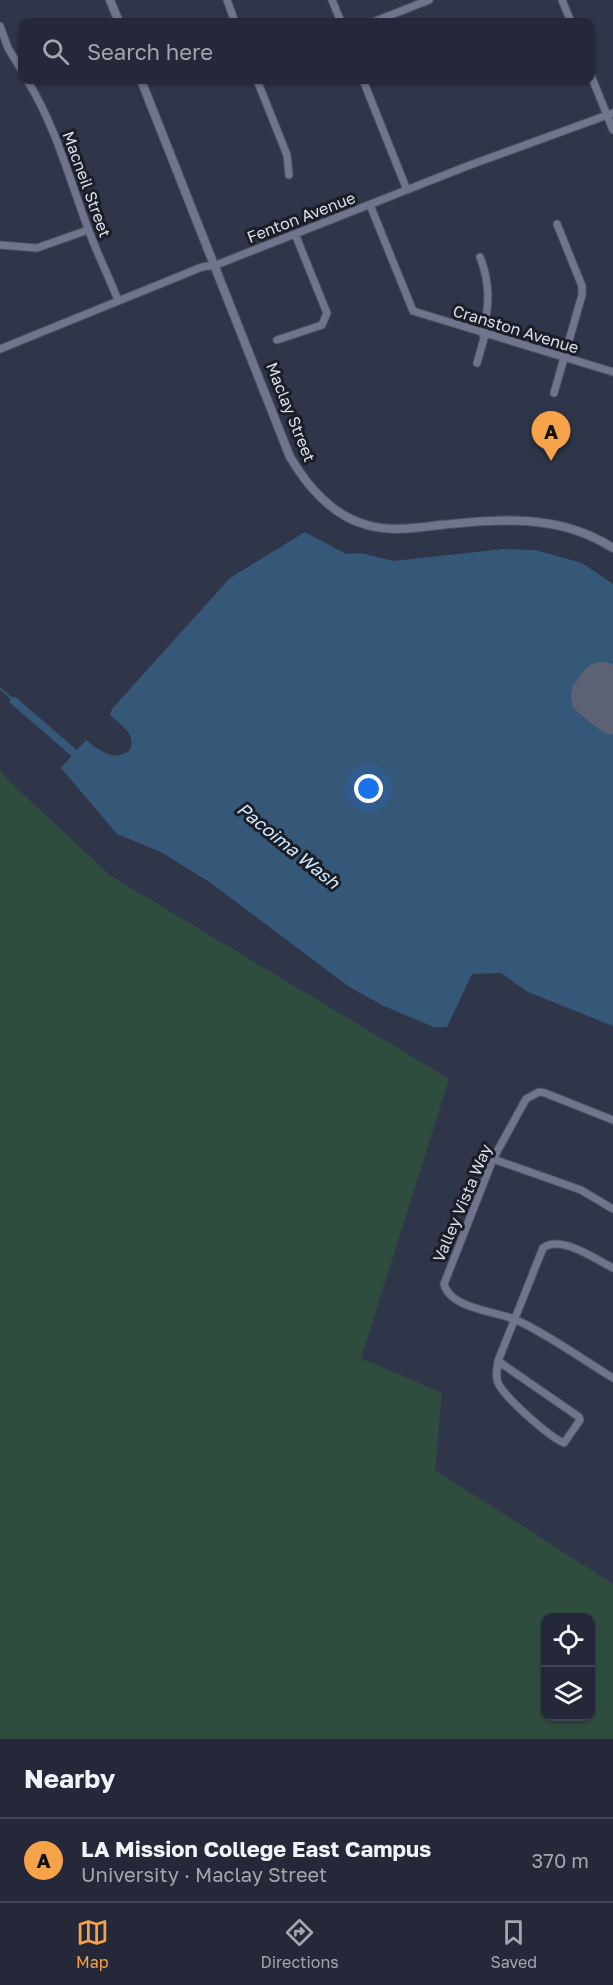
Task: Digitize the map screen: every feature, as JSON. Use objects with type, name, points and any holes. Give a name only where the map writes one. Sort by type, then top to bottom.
[{"type":"street","points":[[110,0],[117,18]]},
{"type":"street","points":[[227,0],[234,18]]},
{"type":"street","points":[[332,0],[339,18]]},
{"type":"street","points":[[562,0],[569,18]]},
{"type":"street","points":[[383,18],[426,1]]},
{"type":"street","points":[[0,26],[8,48],[18,64]]},
{"type":"street","points":[[595,82],[610,114],[613,129]]},
{"type":"street","name":"Macneil Street","points":[[30,84],[40,100],[55,136],[88,230],[118,300]]},
{"type":"street","name":"Maclay Street","points":[[143,84],[290,457],[306,483],[329,505],[366,525],[399,530],[500,520],[545,521],[576,530],[613,548]]},
{"type":"street","points":[[259,84],[287,155],[289,175]]},
{"type":"street","points":[[365,84],[407,190]]},
{"type":"street","name":"Fenton Avenue","points":[[0,349],[202,267],[216,265],[610,114]]},
{"type":"street","name":"Cranston Avenue","points":[[370,205],[413,311],[484,335],[613,372]]},
{"type":"street","points":[[554,393],[581,303],[582,286],[557,224]]},
{"type":"street","points":[[0,245],[37,248],[88,230]]},
{"type":"street","points":[[277,340],[322,325],[327,319],[327,313],[295,234]]},
{"type":"street","points":[[477,363],[490,294],[480,257]]},
{"type":"street","name":"Valley Vista Way","points":[[516,1320],[456,1300],[446,1292],[445,1277],[493,1159],[526,1099],[531,1095],[545,1093],[613,1120]]},
{"type":"street","points":[[493,1159],[581,1190],[613,1209]]},
{"type":"street","points":[[498,1361],[579,1418],[572,1435],[564,1443],[519,1406],[499,1384],[496,1374],[498,1361],[543,1248],[548,1244],[556,1243],[613,1268]]},
{"type":"street","points":[[516,1320],[613,1378]]},
{"type":"green space","points":[[607,673],[613,678],[613,721],[585,699]]},
{"type":"green space","points":[[0,769],[8,780],[111,876],[449,1079],[361,1358],[442,1393],[435,1470],[613,1584],[613,1739],[0,1739]]},
{"type":"water","points":[[305,532],[346,554],[361,553],[393,561],[504,549],[535,550],[582,563],[613,584],[613,678],[606,673],[585,699],[613,721],[613,1026],[528,992],[501,973],[472,974],[447,1027],[434,1027],[384,1006],[348,986],[211,883],[161,852],[117,834],[61,768],[86,740],[101,751],[112,755],[129,751],[130,735],[110,715],[112,709],[230,578]]},
{"type":"waterway","name":"Pacoima Wash","points":[[0,688],[14,701]]},
{"type":"waterway","name":"Pacoima Wash","points":[[14,701],[81,759]]},
{"type":"runway","points":[[613,694],[602,685],[594,696],[613,711]]},
{"type":"place","name":"LA Mission College East Campus","points":[[551,461]]}]
